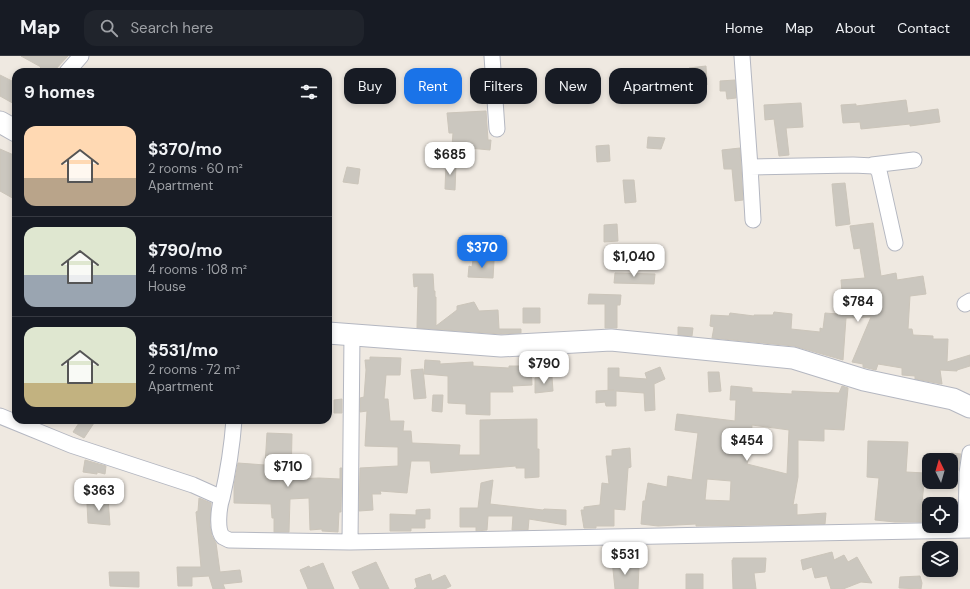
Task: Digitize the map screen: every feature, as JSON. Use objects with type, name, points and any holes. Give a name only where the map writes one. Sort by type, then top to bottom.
[{"type":"main road","points":[[332,333],[501,346],[611,340],[793,358],[864,380],[953,400],[970,407]]},
{"type":"street","points":[[70,68],[81,56]]},
{"type":"street","points":[[492,56],[497,129]]},
{"type":"street","points":[[742,56],[753,220]]},
{"type":"street","points":[[750,168],[872,165],[914,160]]},
{"type":"street","points":[[872,165],[877,168],[879,172],[895,243]]},
{"type":"street","points":[[350,542],[352,335]]},
{"type":"street","points":[[0,416],[12,421]]},
{"type":"street","points":[[19,424],[71,446],[193,486],[222,498]]},
{"type":"street","points":[[234,424],[228,473],[219,506],[219,529],[223,536],[229,540],[350,542],[968,530],[967,473],[970,453]]},
{"type":"building","points":[[21,56],[68,56],[57,68],[40,68],[41,67]]},
{"type":"building","points":[[706,66],[706,68],[689,68]]},
{"type":"building","points":[[0,75],[12,81],[12,103],[0,96]]},
{"type":"building","points":[[735,80],[736,98],[727,99],[726,91],[720,91],[720,81]]},
{"type":"building","points":[[906,100],[908,113],[938,109],[940,122],[910,126],[910,124],[861,129],[860,122],[843,123],[841,105],[856,104],[856,106]]},
{"type":"building","points":[[801,103],[803,127],[786,128],[789,155],[779,156],[774,119],[765,120],[764,105]]},
{"type":"building","points":[[486,111],[488,140],[491,140],[490,150],[469,148],[468,161],[451,159],[453,133],[449,133],[447,113]]},
{"type":"building","points":[[648,137],[665,138],[661,149],[647,148]]},
{"type":"building","points":[[609,145],[610,161],[597,162],[596,146]]},
{"type":"building","points":[[740,148],[743,200],[735,201],[732,169],[724,169],[722,150]]},
{"type":"building","points":[[0,149],[12,154],[12,198],[0,191]]},
{"type":"building","points":[[446,163],[456,164],[455,190],[445,189]]},
{"type":"building","points":[[347,167],[360,169],[358,184],[343,182]]},
{"type":"building","points":[[623,180],[634,180],[636,202],[625,203]]},
{"type":"building","points":[[845,183],[850,224],[836,226],[832,184]]},
{"type":"building","points":[[873,223],[881,276],[896,273],[897,280],[923,276],[926,294],[910,296],[908,329],[912,329],[913,335],[933,336],[933,339],[948,339],[947,362],[970,355],[970,366],[957,371],[940,370],[942,384],[915,379],[915,376],[902,375],[902,368],[878,364],[876,370],[863,367],[863,364],[852,362],[871,317],[846,318],[843,360],[794,346],[712,338],[714,327],[710,326],[711,315],[729,316],[730,313],[754,316],[773,315],[774,312],[792,314],[791,329],[820,332],[820,328],[823,329],[825,313],[838,314],[837,304],[843,304],[841,280],[865,278],[860,248],[854,249],[850,226]]},
{"type":"building","points":[[617,224],[618,241],[604,242],[604,225]]},
{"type":"building","points":[[473,260],[494,261],[493,278],[468,277],[469,266],[472,267]]},
{"type":"building","points":[[615,273],[655,274],[654,284],[614,283]]},
{"type":"building","points":[[413,274],[433,274],[434,291],[436,297],[436,326],[457,310],[457,306],[474,302],[479,311],[498,310],[499,329],[521,329],[521,333],[501,334],[417,328],[418,286],[414,287]]},
{"type":"building","points":[[589,294],[621,295],[620,305],[617,305],[617,328],[605,328],[605,304],[588,304]]},
{"type":"building","points":[[523,308],[540,308],[540,323],[523,323]]},
{"type":"building","points":[[678,327],[693,328],[692,336],[678,335]]},
{"type":"building","points":[[370,357],[401,358],[400,375],[386,375],[384,399],[388,399],[390,421],[404,421],[403,431],[411,431],[412,443],[460,445],[459,455],[480,455],[480,420],[537,419],[539,477],[525,478],[525,468],[516,468],[516,466],[431,473],[430,461],[411,461],[407,493],[380,491],[381,494],[372,494],[373,510],[359,511],[360,468],[398,466],[398,447],[365,446],[367,411],[360,412],[360,398],[364,397],[366,370],[365,360],[370,360]]},
{"type":"building","points":[[425,360],[440,361],[440,364],[473,362],[473,366],[509,368],[509,366],[531,366],[532,385],[512,386],[513,392],[490,392],[490,415],[466,414],[466,404],[448,403],[448,376],[424,374]]},
{"type":"building","points":[[660,367],[665,379],[654,384],[655,410],[645,411],[644,393],[616,391],[616,406],[606,406],[605,402],[596,403],[596,391],[614,390],[608,390],[608,368],[619,368],[619,377],[647,379],[645,373]]},
{"type":"building","points":[[423,369],[426,398],[414,399],[411,370]]},
{"type":"building","points":[[708,372],[719,372],[721,391],[709,392]]},
{"type":"building","points":[[552,377],[553,391],[535,393],[535,378]]},
{"type":"building","points":[[731,386],[752,388],[752,392],[792,394],[792,391],[839,393],[842,386],[848,388],[844,430],[824,429],[824,441],[798,440],[798,477],[793,505],[797,504],[797,515],[826,513],[825,524],[696,526],[696,524],[658,526],[641,524],[643,501],[645,501],[648,483],[667,487],[668,476],[692,480],[698,433],[675,430],[677,414],[735,421],[736,400],[730,400]],"holes":[[[752,425],[789,430],[787,474],[747,464],[750,454]],[[707,479],[731,481],[730,501],[705,500]]]},
{"type":"building","points":[[433,395],[443,395],[442,412],[432,411]]},
{"type":"building","points":[[342,399],[342,413],[334,413],[334,400]]},
{"type":"building","points":[[78,424],[93,424],[84,438],[73,432]]},
{"type":"building","points":[[267,433],[292,434],[291,479],[340,479],[340,468],[342,468],[341,512],[339,512],[338,532],[322,531],[322,529],[310,530],[309,498],[290,499],[289,532],[274,532],[274,518],[272,518],[271,504],[234,503],[234,485],[238,463],[265,465]]},
{"type":"building","points":[[868,441],[908,442],[906,472],[922,473],[922,489],[923,489],[921,513],[922,522],[875,520],[879,478],[867,477]]},
{"type":"building","points":[[630,448],[631,467],[628,468],[625,510],[614,509],[614,526],[584,528],[581,510],[584,510],[584,507],[600,505],[602,483],[609,484],[606,456],[612,456],[612,450]]},
{"type":"building","points":[[958,454],[961,454],[958,471]]},
{"type":"building","points":[[85,460],[106,466],[105,474],[97,472],[97,474],[83,472]]},
{"type":"building","points":[[493,480],[490,504],[543,510],[566,510],[566,525],[529,519],[528,530],[512,530],[513,516],[488,516],[487,530],[476,531],[476,527],[460,527],[460,508],[478,508],[481,483]]},
{"type":"building","points":[[108,498],[110,525],[88,523],[87,504],[93,503],[92,500]]},
{"type":"building","points":[[199,498],[211,503],[210,525],[212,536],[216,543],[220,572],[240,570],[242,582],[223,584],[225,589],[213,589],[209,576],[192,577],[192,586],[178,586],[177,567],[201,567],[196,512],[198,511]]},
{"type":"building","points":[[430,509],[430,519],[425,519],[425,528],[411,528],[411,531],[390,531],[390,514],[416,515],[416,510]]},
{"type":"building","points":[[832,552],[834,560],[844,555],[848,562],[857,557],[872,583],[861,582],[843,589],[831,589],[827,576],[815,578],[812,567],[803,570],[801,560]]},
{"type":"building","points":[[733,558],[766,558],[765,572],[754,573],[756,589],[733,589]]},
{"type":"building","points":[[622,559],[623,566],[639,566],[638,589],[615,589],[612,560]]},
{"type":"building","points":[[376,562],[389,589],[360,589],[352,572]]},
{"type":"building","points":[[323,563],[334,589],[308,589],[300,570],[309,566],[310,568]]},
{"type":"building","points":[[109,572],[139,572],[139,587],[110,586]]},
{"type":"building","points":[[430,574],[432,581],[445,575],[451,586],[445,589],[414,589],[417,587],[415,579]]},
{"type":"building","points":[[686,574],[703,574],[703,589],[686,589]]},
{"type":"building","points":[[920,576],[922,583],[921,589],[899,588],[900,577]]}]
